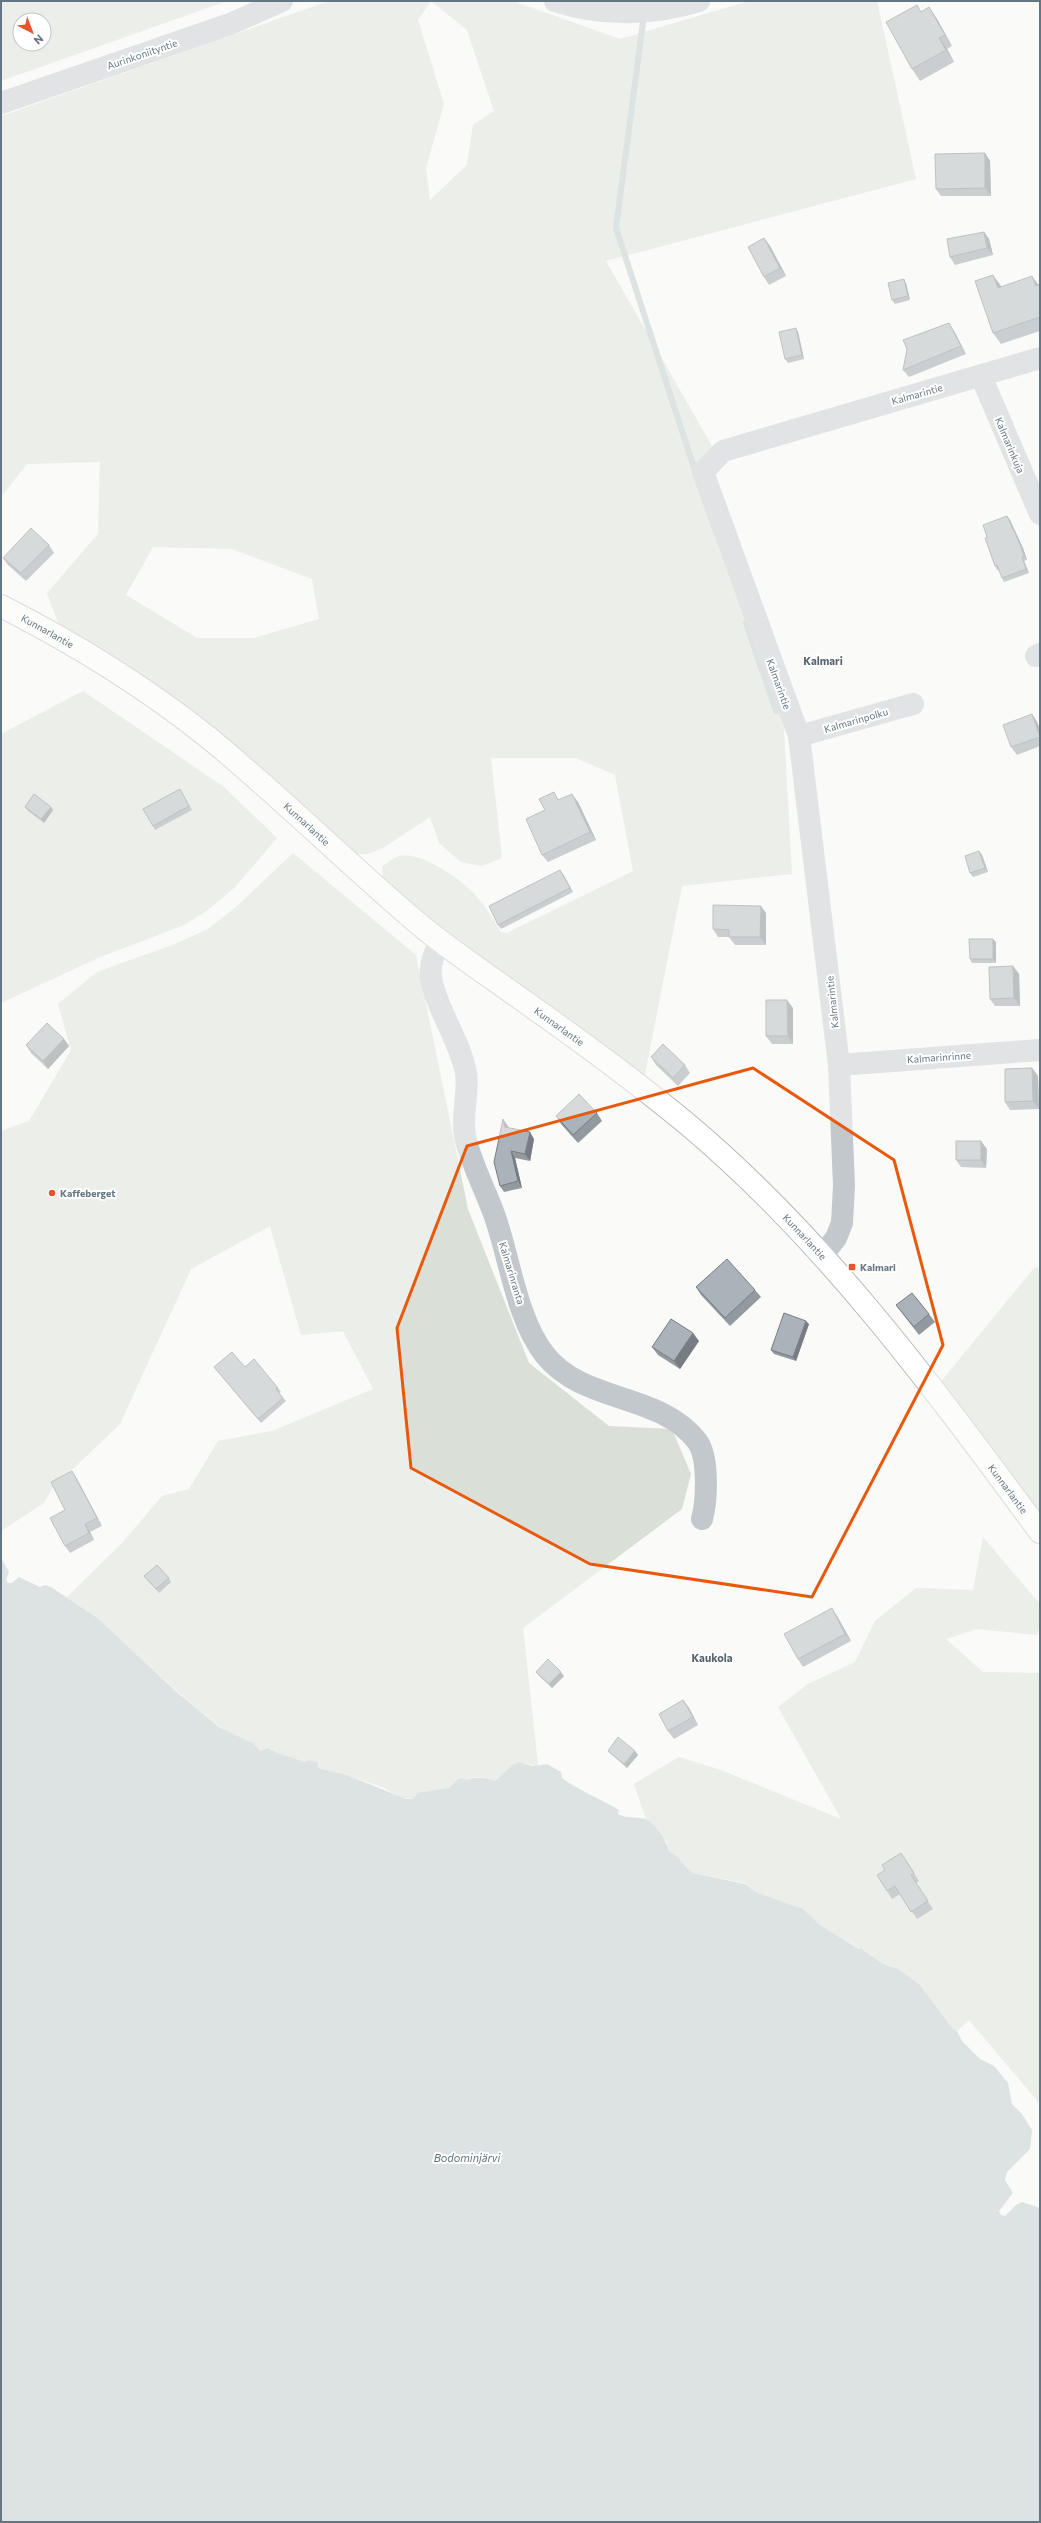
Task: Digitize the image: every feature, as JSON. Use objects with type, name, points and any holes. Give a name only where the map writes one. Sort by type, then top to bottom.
[{"type":"main road","name":"Kunnarlantie","points":[[1,606],[65,640],[126,677],[206,736],[302,819],[359,873],[440,941],[578,1039],[687,1124],[735,1167],[822,1256],[923,1377],[1040,1532]]},
{"type":"street","name":"Aurinkoniityntie","points":[[1,103],[230,24],[282,1]]},
{"type":"street","points":[[555,1],[603,10],[653,12],[699,1]]},
{"type":"street","name":"Kalmarintie","points":[[822,1256],[836,1238],[842,1224],[844,1186],[839,1065],[799,736],[703,472],[723,451],[1040,358]]},
{"type":"street","name":"Kalmarinkuja","points":[[980,376],[1040,514]]},
{"type":"street","name":"Kalmarinpolku","points":[[799,736],[913,704]]},
{"type":"street","name":"Kalmarinranta","points":[[440,941],[433,956],[431,977],[466,1074],[465,1136],[495,1215],[528,1327],[545,1355],[566,1375],[591,1389],[668,1414],[685,1426],[699,1443],[704,1465],[707,1500],[702,1519]]},
{"type":"street","name":"Kalmarinrinne","points":[[839,1065],[1040,1050]]},
{"type":"highlighted area","points":[[753,1068],[894,1160],[943,1345],[812,1597],[590,1564],[411,1468],[397,1328],[467,1146]]},
{"type":"shaded area","points":[[1,1],[227,1],[1,81]]},
{"type":"shaded area","points":[[329,1],[431,1],[513,1],[620,39],[749,1],[877,1],[916,179],[606,261],[712,446],[696,481],[783,712],[792,874],[682,886],[644,1079],[424,918],[384,884],[382,867],[395,858],[407,855],[426,861],[446,871],[455,877],[478,898],[501,932],[507,933],[633,871],[615,775],[576,758],[491,758],[502,858],[482,866],[461,862],[439,843],[430,817],[383,848],[368,854],[351,854],[60,628],[47,593],[98,534],[100,462],[27,464],[1,497],[1,116]],"holes":[[[431,1],[467,30],[494,111],[473,125],[467,165],[430,200],[426,168],[444,104],[418,20]],[[153,547],[232,549],[312,579],[319,619],[254,638],[197,638],[126,595]]]},
{"type":"shaded area","points":[[83,691],[224,787],[277,838],[235,887],[208,910],[184,925],[98,958],[1,1003],[1,734]]},
{"type":"shaded area","points":[[293,853],[416,955],[468,1209],[529,1363],[609,1426],[672,1429],[691,1474],[682,1509],[523,1628],[538,1765],[526,1763],[517,1764],[509,1768],[495,1781],[487,1778],[476,1777],[466,1780],[463,1778],[458,1779],[449,1788],[420,1794],[413,1799],[399,1797],[385,1788],[347,1775],[318,1768],[318,1762],[309,1760],[304,1762],[267,1749],[261,1751],[229,1733],[181,1694],[106,1628],[66,1598],[122,1543],[162,1496],[189,1489],[218,1441],[272,1431],[373,1389],[343,1331],[301,1335],[270,1226],[191,1269],[120,1424],[52,1489],[44,1503],[1,1531],[1,1131],[29,1121],[71,1050],[58,1004],[97,972],[175,944],[208,929],[236,907]]},
{"type":"shaded area","points":[[1040,1267],[1040,1518],[939,1384],[1034,1268]]},
{"type":"shaded area","points":[[983,1537],[1040,1604],[1040,1625],[1037,1635],[977,1629],[946,1639],[983,1672],[1040,1673],[1040,2104],[969,2020],[957,2031],[953,2029],[920,1985],[898,1969],[883,1964],[862,1948],[860,1949],[820,1925],[803,1909],[756,1892],[745,1883],[693,1873],[669,1851],[667,1842],[646,1819],[634,1784],[679,1757],[721,1770],[841,1819],[778,1707],[808,1684],[855,1662],[875,1621],[916,1588],[973,1590]]},
{"type":"water","name":"Bodominjärvi","points":[[1,1558],[9,1572],[6,1580],[8,1583],[12,1583],[19,1577],[40,1587],[45,1585],[51,1587],[97,1618],[178,1693],[219,1727],[252,1743],[261,1751],[267,1748],[304,1762],[309,1760],[318,1762],[318,1768],[347,1775],[406,1799],[413,1799],[418,1793],[449,1788],[458,1779],[463,1778],[466,1780],[481,1778],[495,1781],[512,1765],[520,1762],[532,1766],[547,1764],[561,1772],[562,1778],[569,1783],[619,1810],[618,1814],[621,1816],[642,1818],[649,1821],[653,1824],[666,1842],[669,1851],[693,1873],[745,1884],[756,1892],[803,1909],[820,1925],[859,1949],[861,1948],[883,1964],[898,1969],[920,1985],[953,2029],[957,2031],[962,2041],[980,2059],[994,2066],[1008,2083],[1012,2104],[1022,2114],[1032,2130],[1030,2149],[1007,2172],[1005,2180],[1013,2193],[999,2211],[1001,2215],[1005,2216],[1016,2205],[1022,2202],[1040,2208],[1040,2522],[1,2522]]},
{"type":"building","points":[[917,5],[921,12],[929,7],[945,35],[939,38],[946,50],[912,69],[886,22]]},
{"type":"building","points":[[985,153],[985,188],[936,189],[935,154]]},
{"type":"building","points":[[984,232],[987,248],[950,257],[947,239]]},
{"type":"building","points":[[764,238],[780,268],[764,277],[748,247]]},
{"type":"building","points":[[993,275],[998,288],[1032,276],[1036,286],[1040,284],[1040,317],[993,333],[975,281]]},
{"type":"building","points":[[904,279],[908,296],[892,300],[888,283]]},
{"type":"building","points":[[949,323],[961,346],[903,370],[907,349],[903,340]]},
{"type":"building","points":[[796,328],[802,355],[785,359],[779,332]]},
{"type":"building","points":[[1007,516],[1020,544],[1026,569],[1002,578],[997,565],[995,566],[985,538],[987,537],[983,525]]},
{"type":"building","points":[[31,528],[49,545],[21,573],[3,558]]},
{"type":"building","points":[[1032,714],[1040,737],[1011,747],[1003,725]]},
{"type":"building","points":[[180,789],[189,806],[153,826],[143,809]]},
{"type":"building","points":[[554,792],[558,800],[572,794],[590,832],[542,855],[526,819],[545,810],[539,799]]},
{"type":"building","points":[[34,794],[51,807],[41,819],[25,807]]},
{"type":"building","points":[[979,851],[985,868],[970,873],[965,856]]},
{"type":"building","points":[[560,870],[570,888],[498,925],[489,906]]},
{"type":"building","points":[[713,905],[761,906],[760,937],[729,937],[729,930],[713,929]]},
{"type":"building","points":[[969,939],[993,939],[993,959],[970,959]]},
{"type":"building","points":[[1013,966],[1014,998],[990,999],[989,967]]},
{"type":"building","points":[[766,1000],[787,1000],[788,1036],[766,1036]]},
{"type":"building","points":[[47,1023],[64,1039],[43,1061],[26,1045]]},
{"type":"building","points":[[663,1044],[685,1065],[673,1078],[651,1057]]},
{"type":"building","points":[[1032,1068],[1033,1101],[1005,1102],[1005,1069]]},
{"type":"building","points":[[579,1094],[597,1113],[573,1135],[556,1116]]},
{"type":"building","points":[[503,1119],[505,1127],[530,1132],[525,1154],[511,1151],[518,1181],[500,1186],[494,1162]]},
{"type":"building","points":[[956,1141],[981,1141],[981,1160],[956,1160]]},
{"type":"building","points":[[727,1259],[755,1290],[725,1318],[696,1287]]},
{"type":"building","points":[[912,1293],[929,1314],[914,1327],[896,1305]]},
{"type":"building","points":[[784,1313],[806,1321],[793,1357],[771,1350]]},
{"type":"building","points":[[671,1319],[693,1333],[674,1361],[652,1347]]},
{"type":"building","points":[[232,1352],[245,1367],[254,1359],[278,1388],[276,1389],[283,1398],[258,1419],[214,1367]]},
{"type":"building","points":[[72,1471],[97,1518],[85,1524],[89,1533],[65,1546],[50,1518],[65,1510],[51,1482]]},
{"type":"building","points":[[157,1565],[169,1578],[156,1589],[144,1576]]},
{"type":"building","points":[[832,1608],[845,1634],[798,1659],[784,1634]]},
{"type":"building","points":[[548,1659],[561,1672],[549,1684],[536,1672]]},
{"type":"building","points":[[683,1700],[693,1717],[668,1731],[659,1714]]},
{"type":"building","points":[[618,1737],[635,1751],[624,1764],[608,1751]]},
{"type":"building","points":[[901,1853],[914,1873],[911,1875],[928,1901],[911,1912],[895,1886],[887,1891],[877,1875],[885,1870],[882,1865]]},
{"type":"waterway","points":[[643,22],[616,228],[696,474]]},
{"type":"waterway","points":[[746,623],[776,711]]},
{"type":"place","name":"Kaffeberget","points":[[52,1193]]},
{"type":"place","name":"Kalmari","points":[[852,1267]]},
{"type":"district","name":"Kalmari","points":[[823,661]]},
{"type":"district","name":"Kaukola","points":[[712,1658]]}]
